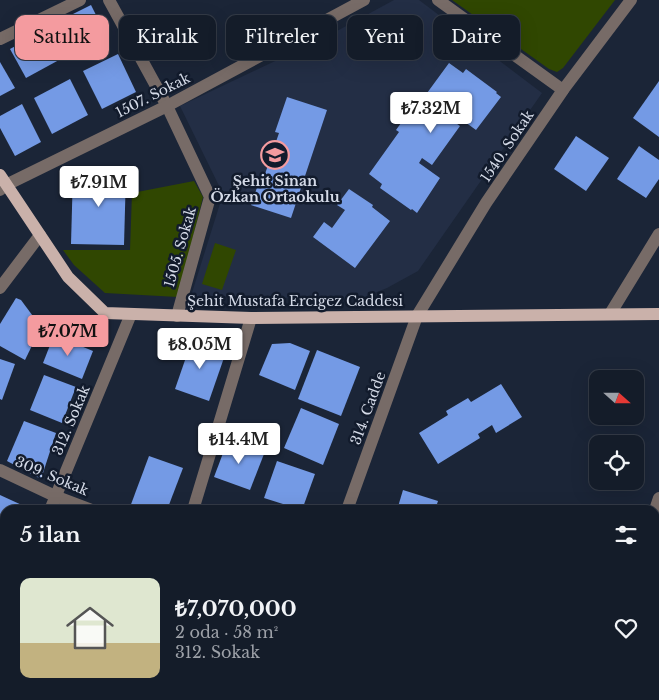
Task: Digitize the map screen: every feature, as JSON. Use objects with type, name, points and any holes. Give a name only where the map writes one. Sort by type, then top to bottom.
[{"type":"main road","name":"Şehit Mustafa Ercigez Caddesi","points":[[2,183],[68,277],[105,313],[251,318],[659,314]]},
{"type":"street","points":[[0,38],[80,0]]},
{"type":"street","name":"1505. Sokak","points":[[109,0],[167,106],[210,197],[177,316]]},
{"type":"street","name":"1507. Sokak","points":[[2,183],[167,106],[364,0]]},
{"type":"street","points":[[438,0],[563,90]]},
{"type":"street","name":"1540. Sokak","points":[[417,316],[486,203],[563,90],[631,0]]},
{"type":"street","points":[[610,314],[659,234]]},
{"type":"street","points":[[0,288],[40,235]]},
{"type":"street","name":"312. Sokak","points":[[52,505],[131,314]]},
{"type":"street","name":"314. Cadde","points":[[349,505],[417,316]]},
{"type":"street","points":[[195,505],[251,318]]},
{"type":"street","name":"309. Sokak","points":[[0,470],[79,505]]},
{"type":"shaded area","points":[[394,0],[419,0],[439,15],[433,15],[433,60],[498,60],[542,93],[418,271],[387,288],[359,299],[191,296],[223,194],[180,106],[277,60],[337,60],[337,31],[347,26],[347,60],[423,60],[423,15],[366,15]]},
{"type":"green space","points":[[452,0],[615,0],[563,68],[557,72],[549,69],[520,48],[520,15],[473,15]]},
{"type":"green space","points":[[194,181],[203,197],[178,297],[105,293],[74,265],[63,250],[130,250],[132,193]]},
{"type":"green space","points":[[215,243],[236,250],[222,290],[202,284]]},
{"type":"building","points":[[91,5],[96,15],[71,15]]},
{"type":"building","points":[[15,46],[15,58],[10,49]]},
{"type":"building","points":[[118,54],[119,60],[121,60],[136,92],[102,109],[83,71]]},
{"type":"building","points":[[16,60],[59,60],[26,78]]},
{"type":"building","points":[[0,62],[15,88],[0,96]]},
{"type":"building","points":[[449,63],[463,73],[466,69],[501,97],[476,130],[454,114],[450,119],[460,126],[432,165],[422,158],[419,163],[440,178],[417,213],[380,188],[382,184],[369,174],[399,132],[396,130],[416,102],[419,104]]},
{"type":"building","points":[[70,79],[88,115],[52,134],[34,98]]},
{"type":"building","points":[[659,81],[659,137],[633,118]]},
{"type":"building","points":[[287,97],[327,110],[291,218],[251,205],[262,173],[265,174],[279,133],[275,132]]},
{"type":"building","points":[[22,104],[41,142],[15,156],[0,128],[0,116]]},
{"type":"building","points":[[576,136],[609,158],[586,191],[554,169]]},
{"type":"building","points":[[639,146],[659,160],[659,179],[646,198],[617,179]]},
{"type":"building","points":[[73,172],[126,173],[124,245],[71,244]]},
{"type":"building","points":[[349,189],[373,205],[372,207],[390,221],[355,268],[313,237],[324,222],[332,228],[345,210],[337,205]]},
{"type":"building","points":[[16,298],[21,300],[41,327],[25,360],[0,346],[0,324]]},
{"type":"building","points":[[54,335],[93,351],[82,379],[43,363]]},
{"type":"building","points":[[192,340],[226,352],[209,401],[175,389]]},
{"type":"building","points":[[290,343],[310,351],[295,390],[259,375],[272,344]]},
{"type":"building","points":[[317,350],[360,367],[341,416],[298,399]]},
{"type":"building","points":[[0,359],[15,364],[2,400],[0,399]]},
{"type":"building","points":[[44,375],[76,387],[62,423],[30,410]]},
{"type":"building","points":[[501,384],[522,417],[496,433],[492,425],[478,434],[480,438],[438,464],[419,433],[448,415],[446,411],[468,398],[471,402]]},
{"type":"building","points":[[301,408],[339,424],[323,465],[284,448]]},
{"type":"building","points":[[24,421],[56,433],[41,479],[7,461]]},
{"type":"building","points":[[228,440],[264,454],[250,490],[214,477]]},
{"type":"building","points":[[149,456],[183,468],[169,505],[131,505]]},
{"type":"building","points":[[277,461],[315,474],[304,505],[286,505],[264,498]]},
{"type":"building","points":[[403,490],[438,501],[437,505],[398,505]]},
{"type":"building","points":[[0,495],[22,505],[0,505]]},
{"type":"place","name":"Şehit Sinan Özkan Ortaokulu","points":[[275,155]]}]
